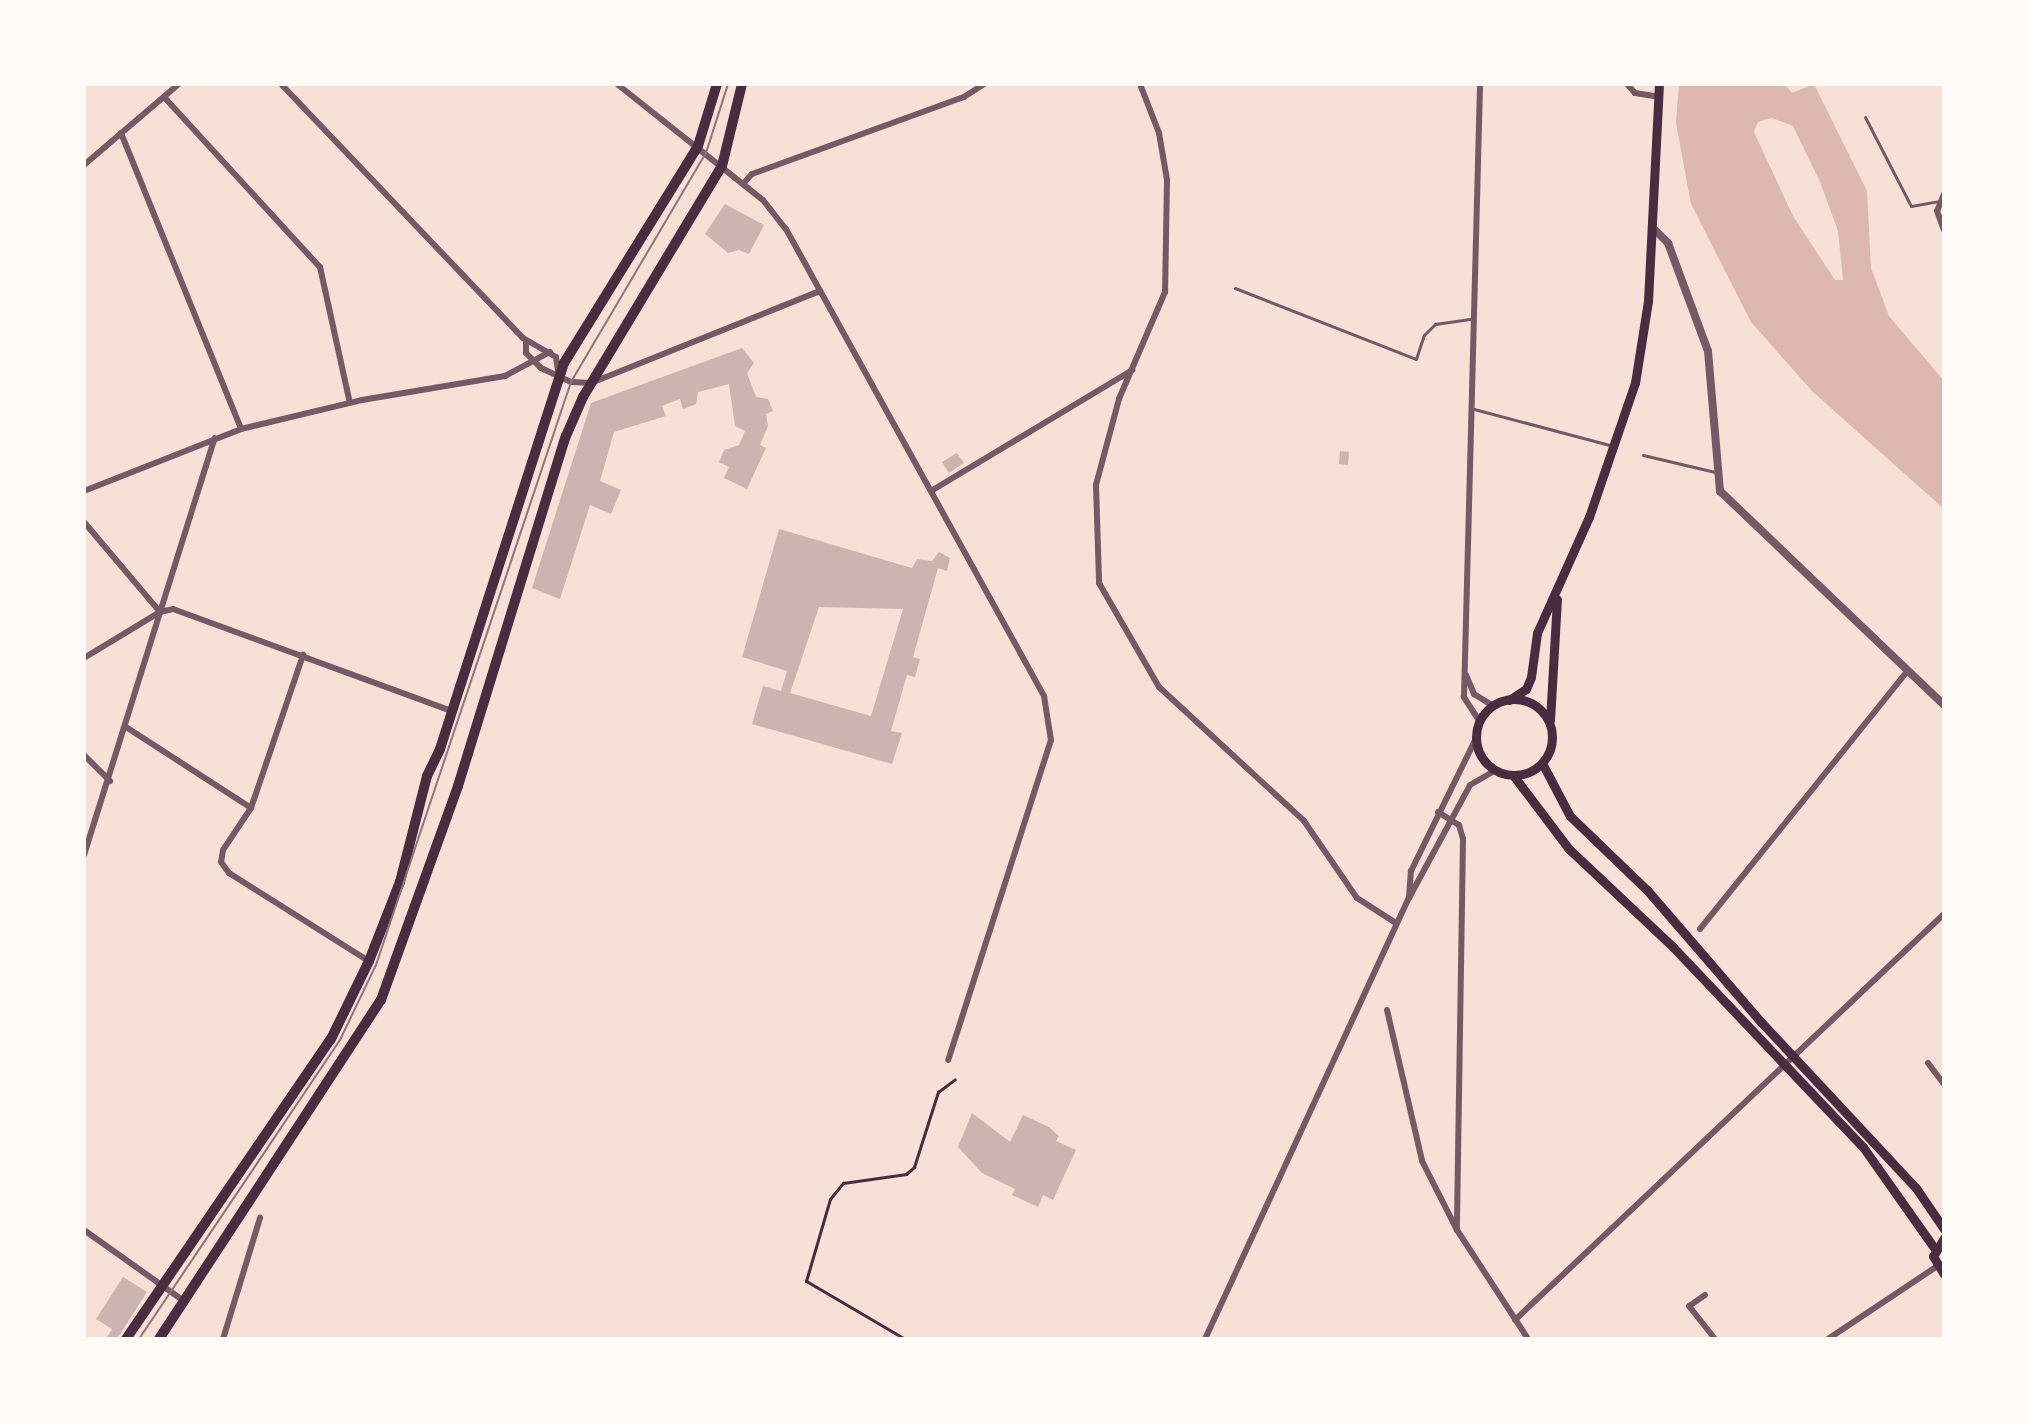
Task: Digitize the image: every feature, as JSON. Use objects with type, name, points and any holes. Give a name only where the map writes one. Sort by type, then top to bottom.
[{"type":"main road","points":[[126,1339],[161,1285],[194,1244],[331,1039],[369,961],[400,882],[425,802],[427,776],[452,711],[559,379],[571,349],[698,146],[717,84]]},
{"type":"main road","points":[[159,1339],[381,1000],[458,786],[566,436],[591,383],[722,166],[742,84]]},
{"type":"main road","points":[[1659,84],[1648,301],[1635,383],[1616,447],[1558,592],[1537,633],[1526,689],[1493,706],[1480,722],[1477,736],[1481,754],[1496,770],[1513,775],[1569,849],[1814,1077],[1916,1188],[1944,1229]]},
{"type":"main road","points":[[1513,775],[1542,763],[1551,745],[1549,673],[1558,592]]},
{"type":"main road","points":[[1509,700],[1535,705],[1550,725]]},
{"type":"main road","points":[[1542,763],[1570,816],[1647,890],[1805,1086],[1884,1172],[1935,1249],[1940,1270]]},
{"type":"main road","points":[[1935,1249],[1944,1238]]},
{"type":"street","points":[[84,165],[179,84]]},
{"type":"street","points":[[281,84],[526,341],[564,358],[571,349]]},
{"type":"street","points":[[617,84],[743,184],[786,229],[1044,696],[1051,740],[948,1060]]},
{"type":"street","points":[[743,184],[752,174],[964,97],[984,84]]},
{"type":"street","points":[[1140,84],[1159,133],[1169,204],[1165,292],[1132,370],[1096,485],[1099,583],[1159,687],[1304,821],[1357,898],[1396,923]]},
{"type":"street","points":[[1480,84],[1474,409],[1464,697],[1480,722]]},
{"type":"street","points":[[1627,84],[1635,93],[1659,97]]},
{"type":"street","points":[[164,97],[320,267],[350,403]]},
{"type":"street","points":[[121,133],[241,429]]},
{"type":"street","points":[[1944,194],[1937,211],[1944,230]]},
{"type":"street","points":[[1652,227],[1666,238],[1711,364],[1715,472],[1732,508],[1906,673],[1944,705]]},
{"type":"street","points":[[526,341],[532,360],[559,379],[591,383],[820,291]]},
{"type":"street","points":[[84,491],[241,429],[350,403],[505,376],[532,360],[553,354]]},
{"type":"street","points":[[553,354],[559,379]]},
{"type":"street","points":[[931,491],[1132,370]]},
{"type":"street","points":[[84,855],[110,781],[215,438]]},
{"type":"street","points":[[84,522],[160,612]]},
{"type":"street","points":[[84,658],[160,612],[173,609],[452,711]]},
{"type":"street","points":[[303,655],[251,808],[223,850],[221,862],[229,873],[369,961]]},
{"type":"street","points":[[1465,672],[1474,694],[1493,706]]},
{"type":"street","points":[[1700,929],[1906,673]]},
{"type":"street","points":[[126,727],[251,808]]},
{"type":"street","points":[[1409,898],[1411,871],[1477,736]]},
{"type":"street","points":[[84,755],[110,781]]},
{"type":"street","points":[[1205,1339],[1396,923],[1470,785],[1496,770]]},
{"type":"street","points":[[1438,812],[1451,821],[1463,839],[1457,1230]]},
{"type":"street","points":[[1515,1320],[1944,914]]},
{"type":"street","points":[[1387,1010],[1422,1161],[1457,1230],[1528,1339]]},
{"type":"street","points":[[1928,1063],[1944,1084]]},
{"type":"street","points":[[223,1339],[260,1218]]},
{"type":"street","points":[[84,1230],[184,1301]]},
{"type":"street","points":[[1828,1339],[1940,1270]]},
{"type":"street","points":[[1705,1295],[1689,1306],[1715,1339]]},
{"type":"lane","points":[[1865,117],[1911,206],[1939,201]]},
{"type":"lane","points":[[1235,288],[1416,359],[1424,335],[1435,324],[1476,319]]},
{"type":"lane","points":[[1474,409],[1616,447]]},
{"type":"lane","points":[[1643,455],[1715,472]]},
{"type":"path","points":[[905,1339],[806,1281],[830,1199],[843,1183],[906,1174],[914,1167],[938,1092],[955,1079]]},
{"type":"shaded area","points":[[1679,84],[1785,84],[1792,93],[1814,84],[1867,191],[1871,268],[1889,316],[1944,381],[1944,509],[1813,392],[1751,322],[1691,204],[1676,123]],"holes":[[[1772,118],[1793,126],[1820,182],[1838,231],[1843,280],[1835,280],[1793,216],[1754,132],[1758,122]]]},
{"type":"building","points":[[725,204],[764,225],[749,254],[739,250],[728,253],[705,234]]},
{"type":"building","points":[[742,348],[754,363],[747,373],[756,397],[768,399],[773,411],[766,414],[768,426],[760,445],[766,448],[747,489],[724,478],[729,467],[719,462],[724,450],[739,445],[745,431],[735,426],[729,384],[698,392],[696,404],[683,409],[680,399],[662,406],[666,416],[614,432],[600,481],[621,490],[611,514],[590,505],[560,599],[532,588],[591,403]]},
{"type":"building","points":[[1340,451],[1349,452],[1348,465],[1339,464]]},
{"type":"building","points":[[957,453],[964,463],[949,473],[942,462]]},
{"type":"building","points":[[779,529],[912,568],[917,559],[932,561],[939,552],[950,558],[947,571],[938,568],[913,657],[920,659],[915,677],[907,675],[891,731],[902,733],[892,764],[752,724],[763,686],[781,691],[787,671],[742,657]],"holes":[[[819,607],[903,609],[871,716],[790,693]]]},
{"type":"building","points":[[972,1113],[1010,1142],[1023,1115],[1049,1127],[1059,1136],[1056,1141],[1076,1150],[1053,1200],[1043,1195],[1038,1207],[1012,1195],[1015,1189],[982,1173],[958,1147]]},
{"type":"building","points":[[123,1277],[147,1292],[117,1339],[106,1339],[112,1329],[96,1319]]},
{"type":"tram line","points":[[139,1339],[340,1040],[376,965],[571,382],[706,153],[728,84]]}]
